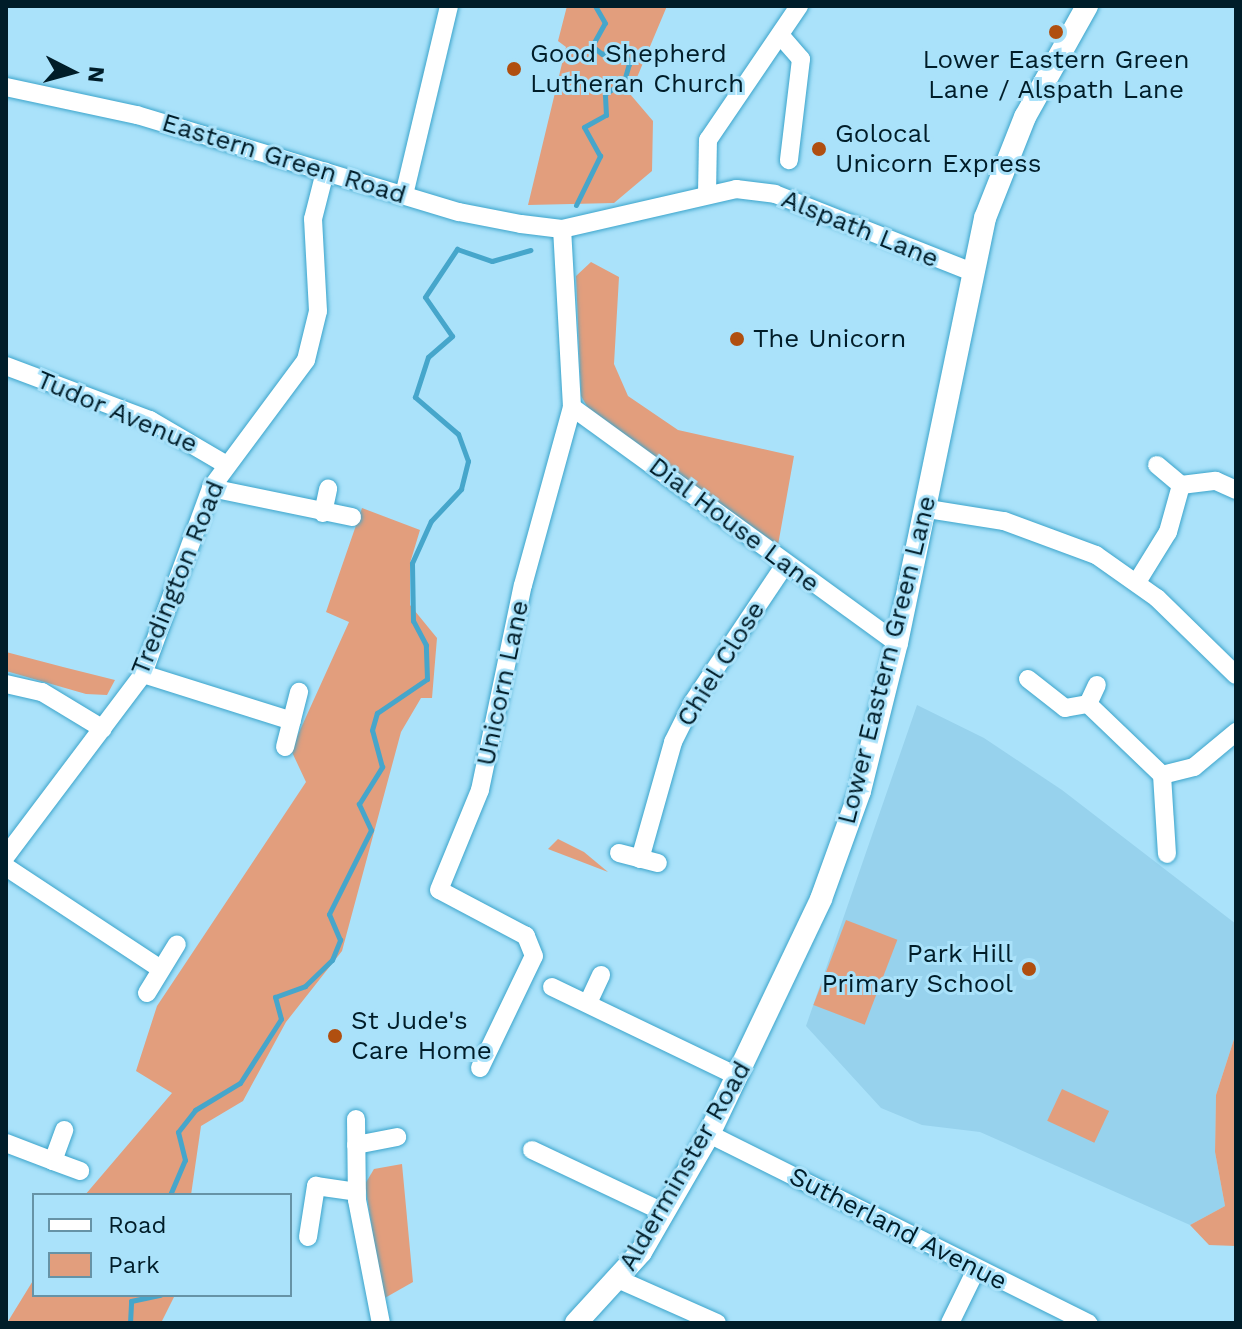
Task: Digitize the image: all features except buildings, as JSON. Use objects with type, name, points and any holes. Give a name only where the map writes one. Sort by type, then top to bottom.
[{"type":"street","points":[[404,195],[449,6]]},
{"type":"street","points":[[707,195],[708,140],[799,6]]},
{"type":"street","points":[[969,271],[1003,166],[1087,6]]},
{"type":"street","points":[[780,35],[801,59],[789,160]]},
{"type":"street","name":"Eastern Green Road","points":[[6,87],[137,115],[404,195],[553,228]]},
{"type":"street","name":"Tredington Road","points":[[6,856],[143,674],[211,488],[225,464],[306,360],[318,311],[313,219],[325,172]]},
{"type":"street","name":"Alspath Lane","points":[[553,228],[655,213],[707,195],[775,194],[969,271]]},
{"type":"street","name":"Unicorn Lane","points":[[480,1068],[534,956],[526,936],[439,890],[480,790],[523,585],[572,407],[553,228]]},
{"type":"street","name":"Lower Eastern Green Lane","points":[[777,996],[860,791],[928,509],[951,361],[969,271]]},
{"type":"street","name":"Tudor Avenue","points":[[6,366],[150,420],[225,464]]},
{"type":"street","name":"Dial House Lane","points":[[572,407],[732,517],[784,566],[897,643]]},
{"type":"street","points":[[1157,465],[1181,485],[1216,481],[1236,490]]},
{"type":"street","points":[[1137,582],[1168,532],[1181,485]]},
{"type":"street","points":[[211,488],[352,517]]},
{"type":"street","points":[[323,513],[328,489]]},
{"type":"street","points":[[928,509],[1062,539],[1137,582],[1236,675]]},
{"type":"street","name":"Chiel Close","points":[[619,853],[649,861],[673,742],[693,702],[784,566]]},
{"type":"street","points":[[143,674],[292,721]]},
{"type":"street","points":[[1028,679],[1065,708],[1088,704]]},
{"type":"street","points":[[6,684],[42,692],[103,729]]},
{"type":"street","points":[[1088,704],[1097,685]]},
{"type":"street","points":[[285,747],[299,692]]},
{"type":"street","points":[[1088,704],[1162,775],[1167,854]]},
{"type":"street","points":[[1162,775],[1194,767],[1236,732]]},
{"type":"street","points":[[6,867],[159,968]]},
{"type":"street","points":[[147,993],[159,968],[177,944]]},
{"type":"street","points":[[588,1003],[601,975]]},
{"type":"street","points":[[552,987],[737,1076]]},
{"type":"street","name":"Alderminster Road","points":[[576,1323],[620,1280],[663,1212],[709,1134],[777,996]]},
{"type":"street","points":[[356,1119],[357,1192],[381,1323]]},
{"type":"street","points":[[53,1161],[64,1130]]},
{"type":"street","name":"Sutherland Avenue","points":[[709,1134],[975,1272],[1088,1323]]},
{"type":"street","points":[[356,1145],[397,1137]]},
{"type":"street","points":[[6,1143],[80,1171]]},
{"type":"street","points":[[532,1150],[558,1172],[663,1212]]},
{"type":"street","points":[[308,1237],[316,1186],[357,1192]]},
{"type":"street","points":[[950,1323],[975,1272]]},
{"type":"street","points":[[620,1280],[717,1323]]},
{"type":"shaded area","name":"Park Hill Primary School","points":[[917,705],[984,738],[1062,790],[1236,924],[1236,1033],[1216,1095],[1215,1152],[1225,1206],[1190,1225],[980,1132],[922,1125],[881,1108],[806,1026]]},
{"type":"green space","points":[[567,6],[667,6],[630,94],[653,121],[652,171],[614,203],[528,205],[566,47],[558,41]]},
{"type":"green space","points":[[591,262],[619,277],[614,364],[628,396],[678,430],[794,456],[778,545],[591,413],[581,396],[576,276]]},
{"type":"green space","points":[[362,508],[420,530],[410,563],[410,605],[437,638],[432,698],[421,698],[401,732],[342,951],[286,1022],[243,1101],[201,1126],[191,1193],[87,1193],[172,1093],[136,1071],[157,1006],[306,782],[291,750],[349,622],[326,612]]},
{"type":"green space","points":[[6,652],[115,680],[107,695],[86,694],[6,671]]},
{"type":"green space","points":[[558,839],[584,852],[608,872],[548,849]]},
{"type":"green space","points":[[846,920],[897,940],[865,1025],[813,1005]]},
{"type":"green space","points":[[1236,1033],[1236,1246],[1209,1245],[1190,1225],[1225,1206],[1215,1152],[1216,1095]]},
{"type":"green space","points":[[1062,1089],[1109,1111],[1094,1143],[1047,1121]]},
{"type":"green space","points":[[402,1164],[413,1282],[383,1299],[365,1184],[374,1169]]},
{"type":"green space","points":[[32,1282],[32,1297],[174,1297],[161,1323],[7,1323]]},
{"type":"waterway","points":[[576,205],[600,156],[584,127],[606,115],[605,94],[624,81],[629,64],[624,50],[602,54],[592,46],[605,23],[595,6]]},
{"type":"waterway","points":[[171,1193],[185,1160],[178,1132],[195,1110],[240,1083],[281,1019],[275,997],[305,986],[332,960],[340,940],[329,914],[371,830],[359,804],[382,767],[372,730],[377,713],[427,679],[426,645],[413,621],[412,563],[431,521],[461,489],[468,461],[458,434],[415,397],[428,357],[452,336],[425,297],[457,249],[492,261],[530,250]]},
{"type":"waterway","points":[[130,1323],[131,1301],[150,1297]]},
{"type":"place","name":"Lower Eastern Green Lane / Alspath Lane","points":[[1056,32]]},
{"type":"place","name":"Good Shepherd Lutheran Church","points":[[514,69]]},
{"type":"place","name":"Golocal Unicorn Express","points":[[819,149]]},
{"type":"place","name":"The Unicorn","points":[[737,339]]},
{"type":"place","name":"Park Hill Primary School","points":[[1029,969]]},
{"type":"place","name":"St Jude's Care Home","points":[[335,1036]]}]
